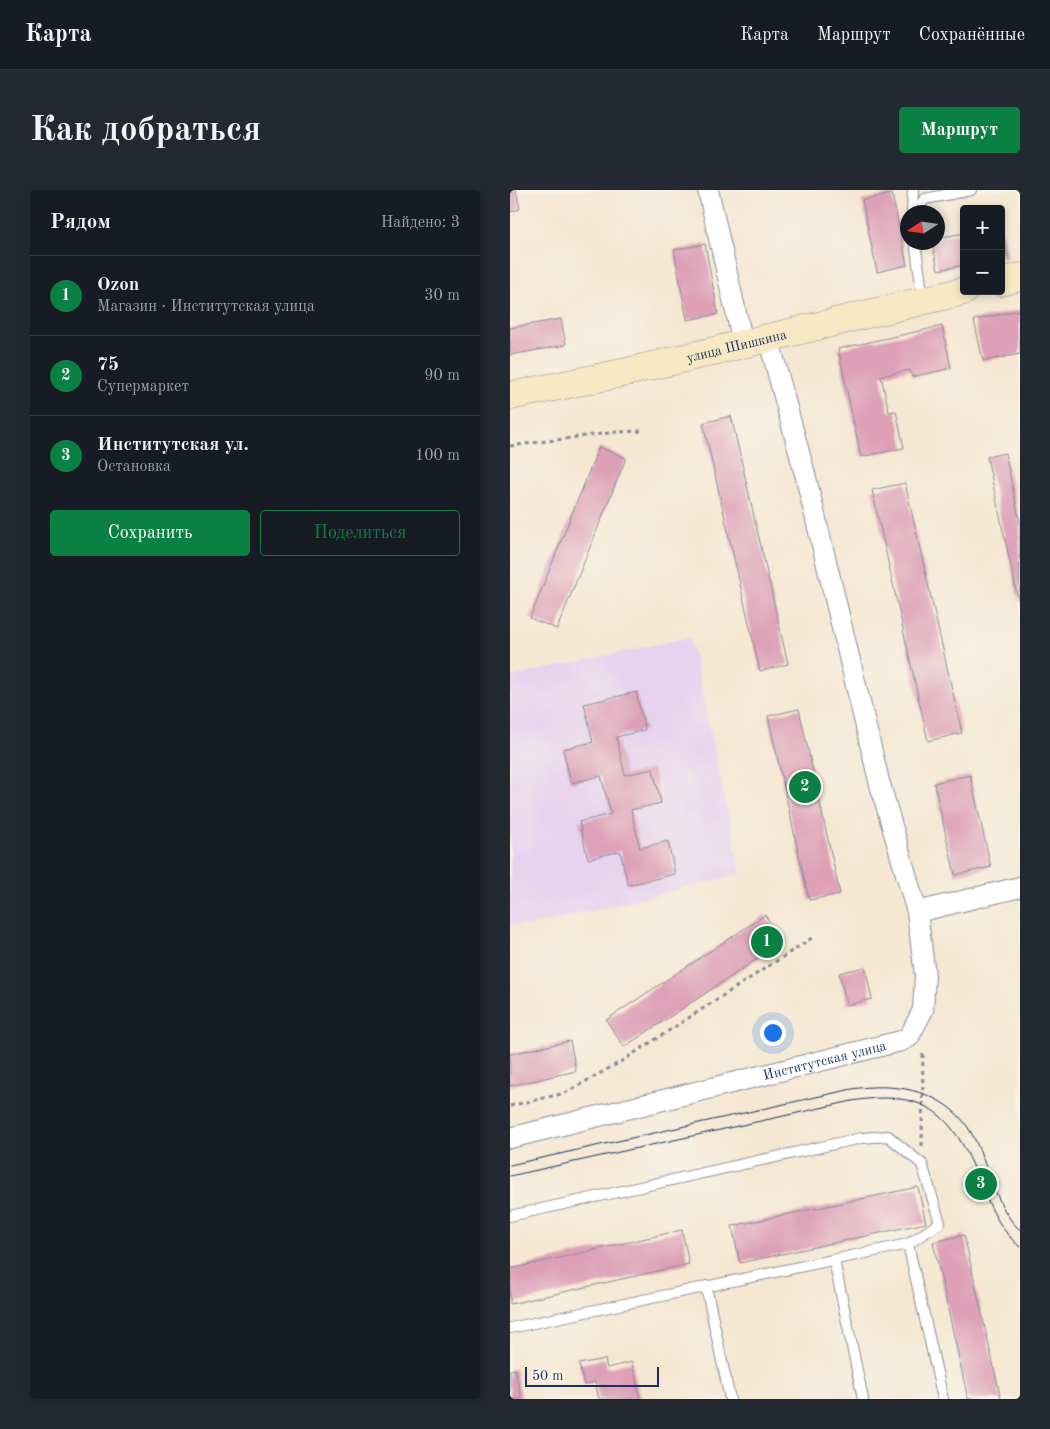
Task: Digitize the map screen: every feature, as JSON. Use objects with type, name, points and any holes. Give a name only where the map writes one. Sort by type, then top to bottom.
[{"type":"main road","points":[[1005,281],[1020,277]]},
{"type":"main road","name":"улица Шишкина","points":[[510,396],[622,372],[960,292]]},
{"type":"street","points":[[708,190],[756,340],[806,478],[878,782],[917,912],[1020,887]]},
{"type":"street","name":"Институтская улица","points":[[510,1138],[909,1037],[922,1010],[924,984],[917,912]]},
{"type":"lane","points":[[913,190],[913,205]]},
{"type":"lane","points":[[919,205],[925,199],[971,190]]},
{"type":"lane","points":[[916,250],[924,301]]},
{"type":"lane","points":[[510,1216],[861,1138],[888,1136],[922,1164],[940,1223],[908,1244],[510,1328]]},
{"type":"lane","points":[[908,1244],[943,1399]]},
{"type":"lane","points":[[834,1260],[863,1399]]},
{"type":"lane","points":[[706,1286],[730,1399]]},
{"type":"path","points":[[510,446],[616,432],[641,431]]},
{"type":"path","points":[[510,1106],[565,1093],[622,1061],[815,936]]},
{"type":"path","points":[[922,1048],[922,1164]]},
{"type":"shaded area","points":[[690,637],[741,874],[529,926],[510,924],[510,677]]},
{"type":"building","points":[[510,190],[516,190],[520,209],[510,212]]},
{"type":"building","points":[[892,194],[900,232],[900,250],[904,250],[907,265],[877,272],[862,200]]},
{"type":"building","points":[[960,234],[960,266],[938,270],[934,250],[945,250],[945,237]]},
{"type":"building","points":[[705,244],[718,314],[687,320],[674,250]]},
{"type":"building","points":[[1005,244],[1008,256],[1005,257]]},
{"type":"building","points":[[1020,310],[1020,354],[983,361],[974,320]]},
{"type":"building","points":[[561,319],[566,345],[510,355],[510,328]]},
{"type":"building","points":[[942,326],[951,368],[912,377],[910,370],[881,376],[889,412],[896,411],[904,448],[861,457],[838,349]]},
{"type":"building","points":[[731,416],[788,664],[760,671],[703,423]]},
{"type":"building","points":[[599,447],[626,458],[557,629],[530,618]]},
{"type":"building","points":[[1005,453],[1020,522],[1019,603],[987,457]]},
{"type":"building","points":[[905,483],[962,733],[928,741],[872,490]]},
{"type":"building","points":[[636,692],[645,730],[616,737],[625,775],[653,769],[661,803],[631,810],[640,848],[668,841],[675,874],[628,885],[620,851],[588,859],[579,822],[611,814],[601,776],[571,783],[563,749],[593,742],[584,704]]},
{"type":"building","points":[[799,709],[840,894],[809,900],[768,716]]},
{"type":"building","points":[[970,775],[991,867],[955,875],[934,783]]},
{"type":"building","points":[[765,915],[783,942],[624,1047],[606,1020]]},
{"type":"building","points":[[865,967],[872,999],[847,1005],[839,973]]},
{"type":"building","points":[[570,1041],[576,1071],[510,1086],[510,1054]]},
{"type":"building","points":[[918,1187],[926,1223],[740,1263],[732,1226]]},
{"type":"building","points":[[682,1230],[689,1264],[510,1304],[510,1269]]},
{"type":"building","points":[[964,1235],[1001,1399],[968,1399],[933,1242]]},
{"type":"building","points":[[605,1359],[607,1368],[632,1362],[640,1399],[599,1399],[595,1382],[584,1385],[579,1364]]},
{"type":"building","points":[[515,1369],[522,1399],[510,1399],[510,1370]]},
{"type":"tram line","points":[[510,1165],[852,1089],[867,1087],[898,1088],[927,1095],[953,1111],[964,1122],[977,1145],[1004,1210],[1020,1230]]},
{"type":"tram line","points":[[510,1176],[852,1101],[879,1098],[902,1099],[921,1104],[936,1113],[950,1126],[972,1163],[997,1219],[1007,1234],[1020,1247]]},
{"type":"place","name":"75","points":[[805,787]]},
{"type":"place","name":"Ozon","points":[[767,942]]},
{"type":"place","name":"Институтская ул.","points":[[981,1184]]}]
